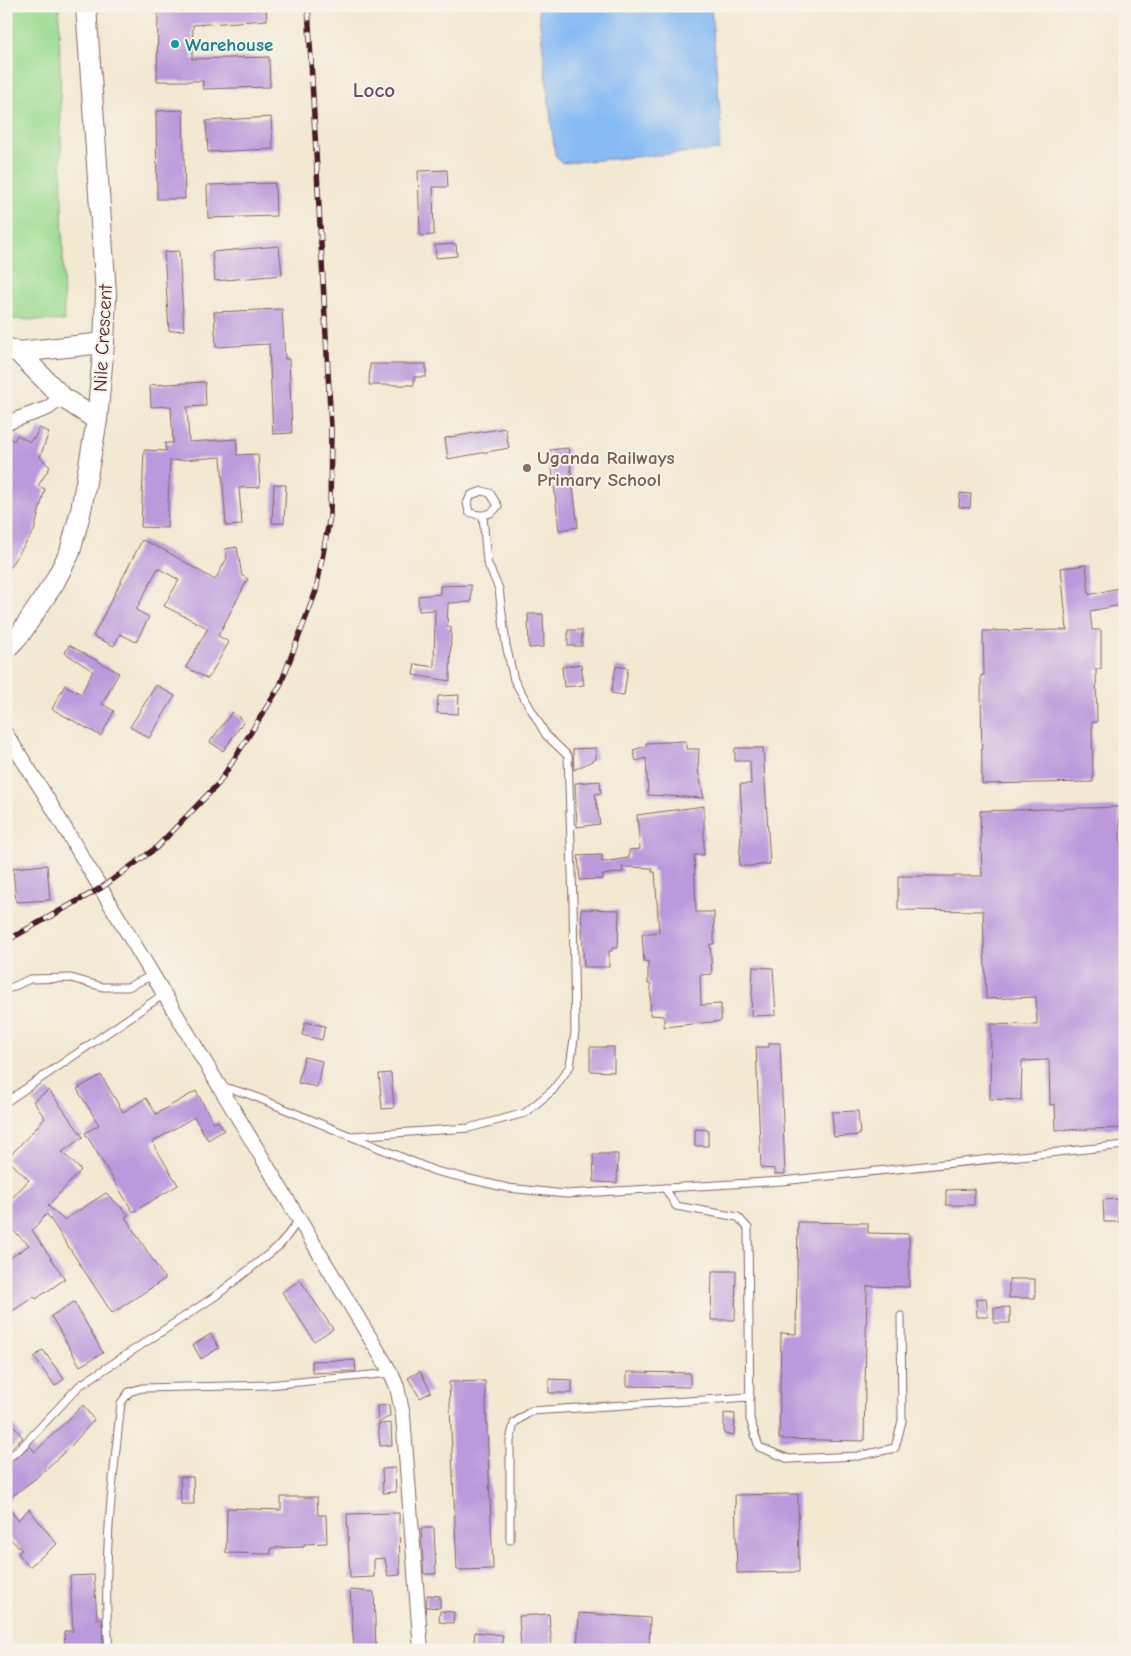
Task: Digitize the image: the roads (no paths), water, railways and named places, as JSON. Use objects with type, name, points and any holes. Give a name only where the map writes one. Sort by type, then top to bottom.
[{"type":"street","name":"Nile Crescent","points":[[6,649],[21,633],[44,598],[70,552],[81,510],[96,420],[104,343],[106,285],[86,6]]},
{"type":"street","points":[[12,350],[104,343]]},
{"type":"street","points":[[12,350],[62,397],[96,420]]},
{"type":"street","points":[[6,424],[48,408],[62,397]]},
{"type":"street","points":[[6,734],[153,974],[391,1372],[398,1387],[421,1650]]},
{"type":"lane","points":[[482,491],[490,493],[498,506],[494,512],[483,516],[469,512],[467,503],[471,495],[482,491]]},
{"type":"lane","points":[[348,1136],[469,1128],[525,1113],[553,1090],[570,1066],[574,1032],[573,902],[568,756],[546,735],[514,680],[506,645],[499,589],[487,562],[483,516]]},
{"type":"lane","points":[[6,990],[30,979],[71,978],[103,987],[128,987],[153,974]]},
{"type":"lane","points":[[6,1102],[164,994]]},
{"type":"lane","points":[[219,1086],[250,1094],[435,1171],[508,1188],[566,1194],[880,1172],[1028,1154],[1125,1145]]},
{"type":"lane","points":[[665,1188],[676,1206],[738,1217],[748,1228],[750,1419],[759,1447],[789,1459],[858,1456],[895,1448],[902,1421],[901,1316]]},
{"type":"lane","points":[[6,1459],[19,1450],[79,1386],[217,1296],[280,1245],[299,1220]]},
{"type":"lane","points":[[109,1650],[106,1550],[121,1403],[129,1392],[142,1388],[268,1385],[391,1372]]},
{"type":"lane","points":[[510,1540],[510,1441],[514,1423],[531,1411],[750,1397]]},
{"type":"water","points":[[538,6],[711,6],[721,125],[719,150],[562,163],[555,155]]},
{"type":"railway","points":[[6,941],[101,888],[156,848],[219,783],[280,686],[316,591],[330,516],[331,427],[308,6]]},
{"type":"place","name":"Warehouse","points":[[175,44]]},
{"type":"place","name":"Uganda Railways Primary School","points":[[527,468]]},
{"type":"district","name":"Loco","points":[[374,90]]}]
